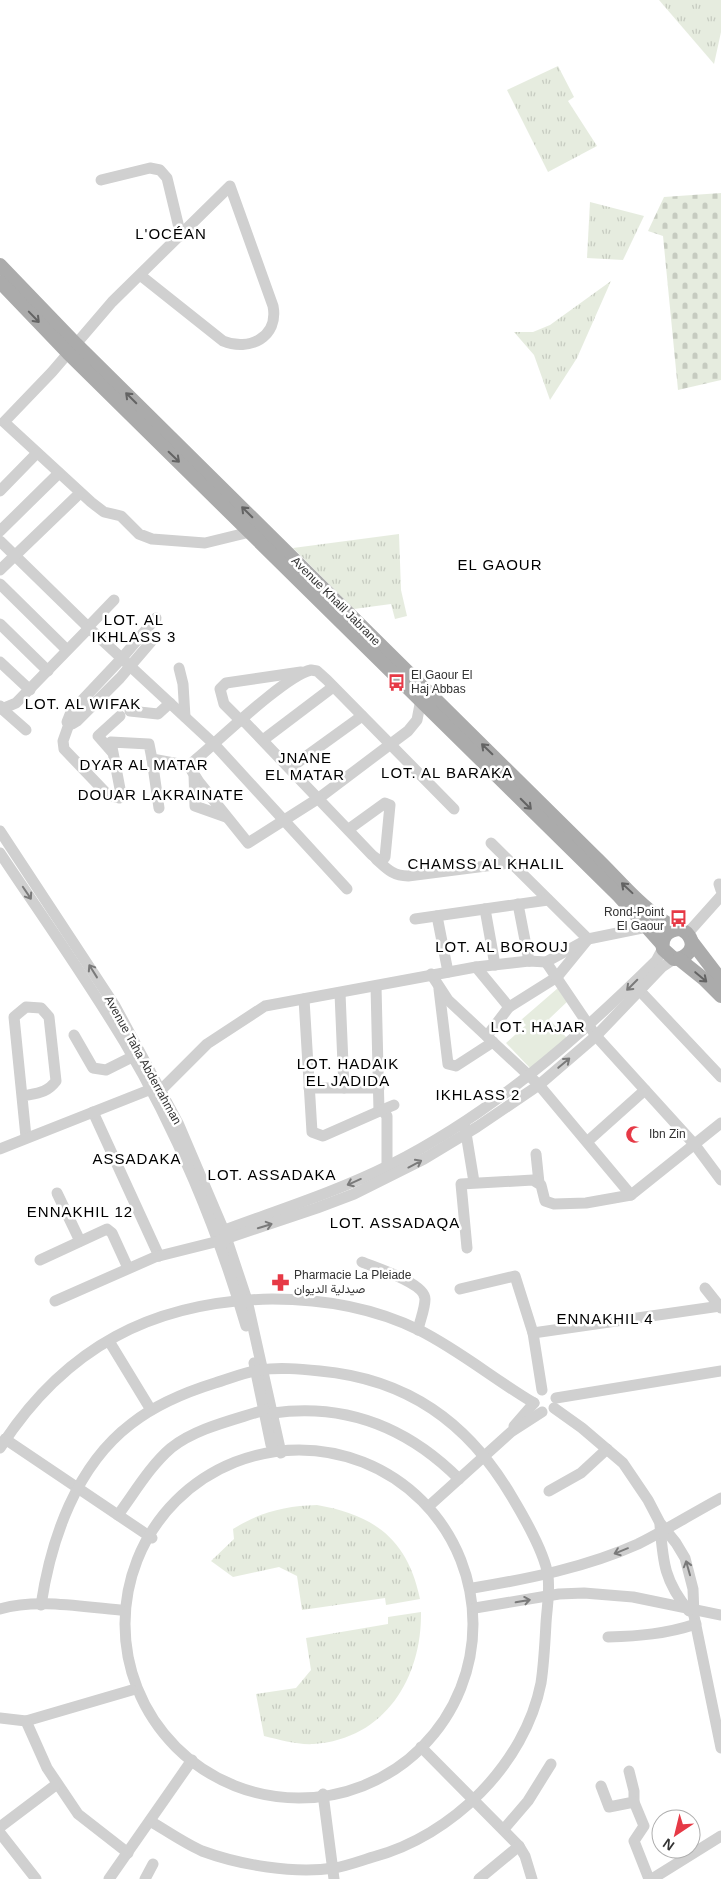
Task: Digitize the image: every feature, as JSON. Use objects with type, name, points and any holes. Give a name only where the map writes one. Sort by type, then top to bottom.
[{"type":"main road","name":"Avenue Khalil Jabrane","points":[[0,265],[72,348]]},
{"type":"main road","name":"Avenue Khalil Jabrane","points":[[0,282],[72,348],[258,534],[647,927],[662,946]]},
{"type":"main road","name":"Avenue Khalil Jabrane","points":[[258,534],[662,920],[686,935],[721,980]]},
{"type":"main road","points":[[676,959],[690,951],[686,935],[665,935],[662,946],[666,954],[704,979],[721,996]]},
{"type":"street","points":[[101,180],[150,168],[160,170],[167,178],[181,236]]},
{"type":"street","points":[[140,275],[223,341],[234,346],[246,345],[266,335],[275,317],[273,306],[230,186],[112,302],[2,424],[98,508],[121,516],[139,534],[152,539],[205,543],[258,534]]},
{"type":"street","points":[[0,491],[37,453]]},
{"type":"street","points":[[0,531],[59,473]]},
{"type":"street","points":[[0,570],[80,493]]},
{"type":"street","points":[[0,541],[88,628],[214,744],[347,889]]},
{"type":"street","points":[[0,584],[67,650]]},
{"type":"street","points":[[1,708],[16,703],[30,690],[114,600]]},
{"type":"street","points":[[156,618],[126,662],[77,720],[70,724],[63,741],[64,749],[108,794],[119,798],[121,792],[111,742],[150,744],[159,808]]},
{"type":"street","points":[[0,624],[48,671]]},
{"type":"street","points":[[126,662],[156,636]]},
{"type":"street","points":[[0,662],[30,690]]},
{"type":"street","points":[[179,668],[184,684],[185,717]]},
{"type":"street","points":[[226,816],[195,806],[192,770],[214,744],[306,671]]},
{"type":"street","points":[[454,809],[316,671],[226,682],[222,685],[220,689],[224,704],[263,740],[390,872],[408,876],[510,862]]},
{"type":"street","points":[[263,740],[334,687]]},
{"type":"street","points":[[152,759],[192,770],[248,843],[284,822],[318,798],[413,726],[420,714],[421,699]]},
{"type":"street","points":[[112,752],[98,736],[125,714],[158,714],[170,703]]},
{"type":"street","points":[[1,708],[26,730]]},
{"type":"street","points":[[290,768],[362,716]]},
{"type":"street","points":[[413,726],[441,719]]},
{"type":"street","points":[[349,829],[373,810],[385,803],[388,804],[385,857],[381,862],[376,859]]},
{"type":"street","name":"Avenue Taha Abderrahman","points":[[0,831],[91,968],[162,1089],[165,1109],[221,1236],[243,1300],[260,1370],[277,1454]]},
{"type":"street","points":[[490,843],[588,939]]},
{"type":"street","name":"Avenue Taha Abderrahman","points":[[0,853],[73,962],[132,1057],[149,1090],[165,1109]]},
{"type":"street","points":[[686,935],[721,896]]},
{"type":"street","points":[[415,919],[548,900]]},
{"type":"street","points":[[518,904],[529,961]]},
{"type":"street","points":[[485,909],[495,965]]},
{"type":"street","points":[[436,916],[448,972]]},
{"type":"street","points":[[162,1089],[207,1044],[257,1010],[273,1004],[476,967],[529,961],[546,962],[588,939],[647,927]]},
{"type":"street","points":[[439,989],[448,1064],[456,1066],[490,1039],[509,1007],[557,977],[588,939]]},
{"type":"street","points":[[55,1301],[128,1268],[160,1256],[317,1208],[354,1194],[424,1159],[530,1076],[590,1025],[656,961],[662,946]]},
{"type":"street","points":[[221,1236],[387,1167],[465,1128],[539,1085],[596,1036],[640,991],[676,959]]},
{"type":"street","points":[[546,962],[596,1036],[695,1145],[721,1180]]},
{"type":"street","points":[[476,967],[509,1007]]},
{"type":"street","points":[[431,974],[439,989],[539,1085],[632,1195]]},
{"type":"street","points":[[376,986],[380,1110],[386,1116],[387,1167]]},
{"type":"street","points":[[640,991],[721,1077]]},
{"type":"street","points":[[340,993],[344,1088]]},
{"type":"street","points":[[304,999],[312,1132],[320,1136],[394,1105]]},
{"type":"street","points":[[23,1096],[41,1094],[51,1088],[56,1081],[49,1017],[41,1008],[26,1007],[14,1017],[26,1137]]},
{"type":"street","points":[[74,1035],[93,1068],[106,1070],[132,1057]]},
{"type":"street","points":[[309,1088],[379,1088]]},
{"type":"street","points":[[0,1149],[26,1137],[149,1090]]},
{"type":"street","points":[[588,1141],[645,1090]]},
{"type":"street","points":[[93,1112],[160,1256]]},
{"type":"street","points":[[536,1154],[539,1182],[545,1201],[549,1204],[603,1201],[632,1195],[721,1123]]},
{"type":"street","points":[[465,1128],[474,1182]]},
{"type":"street","points":[[468,1248],[461,1184],[524,1179],[539,1182]]},
{"type":"street","points":[[57,1194],[80,1241]]},
{"type":"street","points":[[40,1260],[103,1230],[110,1230],[128,1268]]},
{"type":"street","points":[[362,1262],[414,1284],[422,1290],[425,1298],[418,1330]]},
{"type":"street","points":[[460,1289],[515,1276],[533,1333],[542,1390]]},
{"type":"street","points":[[705,1288],[721,1307]]},
{"type":"street","points":[[152,1538],[78,1488],[3,1443],[21,1415],[53,1380],[88,1354],[136,1326],[184,1308],[243,1300],[307,1299],[384,1316],[418,1330],[537,1406]]},
{"type":"street","points":[[533,1333],[721,1307]]},
{"type":"street","points":[[110,1341],[151,1410]]},
{"type":"street","points":[[41,1605],[53,1548],[78,1488],[115,1439],[128,1426],[151,1410],[200,1388],[260,1370],[302,1369],[345,1373],[394,1387],[444,1416],[463,1432],[483,1455],[522,1514],[548,1573],[549,1596],[541,1681],[537,1696],[513,1749],[474,1800],[449,1821],[410,1843],[334,1874],[242,1863],[201,1850],[150,1821]]},
{"type":"street","points":[[430,1506],[537,1406],[721,1371]]},
{"type":"street","points":[[537,1406],[535,1396],[542,1390]]},
{"type":"street","points":[[542,1390],[552,1392],[555,1403],[607,1449],[635,1479],[661,1528],[676,1543],[685,1558],[693,1589],[693,1615],[721,1748]]},
{"type":"street","points":[[118,1515],[156,1463],[172,1448],[191,1435],[268,1411],[322,1412],[355,1416],[372,1421],[406,1436],[427,1450],[459,1479]]},
{"type":"street","points":[[549,1491],[581,1474],[607,1449]]},
{"type":"street","points":[[277,1454],[323,1454],[364,1464],[402,1483],[430,1506],[457,1541],[468,1566],[475,1608],[472,1651],[460,1689],[441,1723],[420,1747],[397,1766],[376,1779],[349,1789],[324,1794],[294,1795],[255,1789],[217,1775],[192,1760],[160,1730],[132,1690],[120,1648],[120,1610],[130,1574],[152,1538],[170,1511],[197,1486],[231,1466],[277,1454]]},
{"type":"street","points":[[473,1588],[548,1573],[605,1557],[721,1498]]},
{"type":"street","points":[[661,1528],[666,1574],[678,1596],[693,1615]]},
{"type":"street","points":[[475,1608],[572,1593],[616,1595],[651,1600],[693,1615],[721,1615]]},
{"type":"street","points":[[0,1609],[14,1606],[41,1605],[120,1610]]},
{"type":"street","points":[[608,1637],[647,1636],[672,1632],[693,1615]]},
{"type":"street","points":[[0,1718],[26,1721],[132,1690]]},
{"type":"street","points":[[26,1721],[34,1743],[57,1784],[78,1814],[128,1853]]},
{"type":"street","points":[[420,1747],[519,1846],[525,1856],[532,1879]]},
{"type":"street","points":[[109,1879],[192,1760]]},
{"type":"street","points":[[504,1829],[528,1801],[551,1764]]},
{"type":"street","points":[[629,1771],[635,1796],[634,1802],[644,1828],[634,1841],[651,1879],[721,1836]]},
{"type":"street","points":[[0,1827],[57,1784]]},
{"type":"street","points":[[601,1786],[609,1807],[634,1802]]},
{"type":"street","points":[[324,1794],[334,1874]]},
{"type":"street","points":[[0,1833],[36,1879]]},
{"type":"street","points":[[479,1879],[519,1846]]},
{"type":"street","points":[[145,1879],[153,1864]]},
{"type":"green space","points":[[659,0],[721,0],[721,32],[714,64]]},
{"type":"green space","points":[[558,66],[574,97],[568,101],[597,146],[548,172],[507,90]]},
{"type":"green space","points":[[721,193],[721,380],[678,390],[663,236],[648,231],[664,197]]},
{"type":"green space","points":[[590,202],[644,216],[623,260],[587,258]]},
{"type":"green space","points":[[611,281],[577,358],[550,400],[534,355],[514,332],[533,332],[550,325]]},
{"type":"green space","points":[[399,534],[401,590],[407,616],[395,619],[391,604],[354,609],[293,548]]},
{"type":"green space","points":[[558,988],[569,1000],[549,1019],[567,1038],[530,1068],[506,1043],[526,1025],[521,1020]]},
{"type":"green space","points":[[317,1505],[338,1509],[356,1516],[386,1534],[407,1561],[415,1578],[420,1599],[386,1605],[385,1598],[302,1610],[297,1576],[279,1567],[233,1577],[211,1561],[234,1539],[233,1529],[243,1523],[273,1511]]},
{"type":"green space","points":[[421,1612],[420,1636],[415,1660],[406,1681],[394,1701],[379,1717],[361,1731],[339,1740],[308,1744],[264,1736],[256,1694],[296,1688],[311,1670],[306,1638],[388,1624],[388,1617]]},
{"type":"place","name":"El Gaour El Haj Abbas","points":[[397,682]]},
{"type":"place","name":"Rond-Point El Gaour","points":[[678,919]]},
{"type":"place","name":"Ibn Zin","points":[[635,1134]]},
{"type":"place","name":"Pharmacie La Pleiade صيدلية الديوان","points":[[280,1282]]},
{"type":"district","name":"L'OCÉAN","points":[[171,234]]},
{"type":"district","name":"EL GAOUR","points":[[500,565]]},
{"type":"district","name":"LOT. AL IKHLASS 3","points":[[134,628]]},
{"type":"district","name":"LOT. AL WIFAK","points":[[83,704]]},
{"type":"district","name":"DYAR AL MATAR","points":[[144,765]]},
{"type":"district","name":"JNANE EL MATAR","points":[[305,766]]},
{"type":"district","name":"LOT. AL BARAKA","points":[[447,773]]},
{"type":"district","name":"DOUAR LAKRAINATE","points":[[161,795]]},
{"type":"district","name":"CHAMSS AL KHALIL","points":[[486,864]]},
{"type":"district","name":"LOT. AL BOROUJ","points":[[502,947]]},
{"type":"district","name":"LOT. HAJAR","points":[[538,1027]]},
{"type":"district","name":"LOT. HADAIK EL JADIDA","points":[[348,1072]]},
{"type":"district","name":"IKHLASS 2","points":[[478,1095]]},
{"type":"district","name":"ASSADAKA","points":[[137,1159]]},
{"type":"district","name":"LOT. ASSADAKA","points":[[272,1175]]},
{"type":"district","name":"ENNAKHIL 12","points":[[80,1212]]},
{"type":"district","name":"LOT. ASSADAQA","points":[[395,1223]]},
{"type":"district","name":"ENNAKHIL 4","points":[[605,1319]]}]
